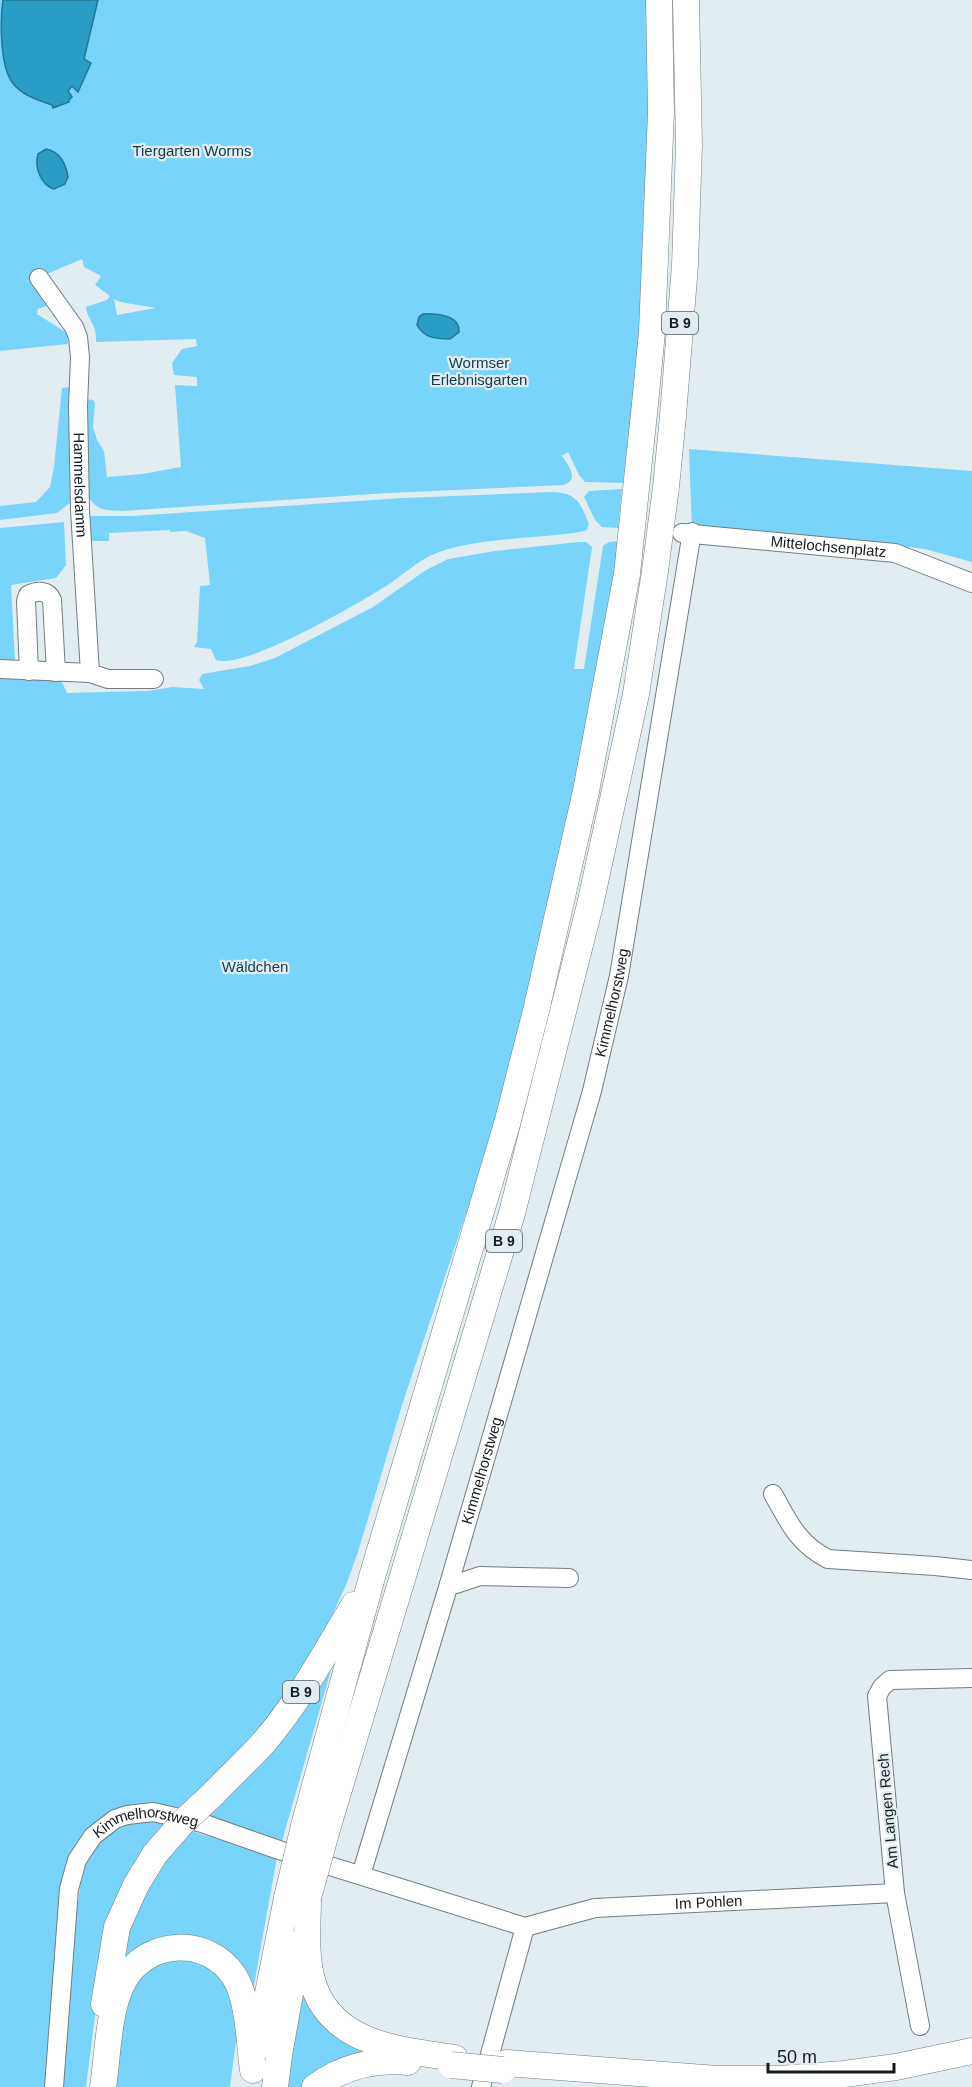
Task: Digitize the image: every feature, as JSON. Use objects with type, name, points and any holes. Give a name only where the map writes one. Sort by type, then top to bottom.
[{"type":"highway","name":"B 9","points":[[92,2087],[117,1927],[136,1885],[155,1854],[182,1823],[265,1740],[283,1717],[305,1686],[372,1577],[507,1125],[534,1022],[586,791],[627,574],[652,332],[660,112],[659,0]]},
{"type":"highway","name":"B 9","points":[[316,1827],[512,1213],[590,905],[636,694],[667,475],[684,277],[689,145],[686,0]]},
{"type":"highway","points":[[251,2078],[316,1827],[372,1577]]},
{"type":"highway","points":[[297,1898],[311,1977],[316,1992],[329,2012],[348,2030],[378,2045],[453,2062]]},
{"type":"highway","points":[[275,2087],[297,1898]]},
{"type":"highway","points":[[104,2087],[115,2002],[122,1982],[142,1959],[168,1948],[187,1947],[210,1955],[235,1977],[244,2006],[251,2078]]},
{"type":"highway","points":[[315,2087],[333,2075],[371,2063],[392,2061],[453,2062],[717,2079],[779,2079],[896,2067],[972,2051]]},
{"type":"highway","points":[[505,2066],[658,2087]]},
{"type":"street","name":"Hammelsdamm","points":[[39,278],[74,327],[78,337],[80,510],[90,673]]},
{"type":"street","name":"Mittelochsenplatz","points":[[686,532],[895,553],[972,583]]},
{"type":"street","name":"Kimmelhorstweg","points":[[54,2087],[69,1889],[77,1860],[93,1836],[103,1827],[127,1815],[153,1812],[202,1823],[361,1875],[449,1584],[592,1091],[619,976],[686,532]]},
{"type":"street","points":[[29,670],[28,595],[33,592],[45,592],[52,600],[56,672]]},
{"type":"street","points":[[0,669],[90,673],[108,680],[154,679]]},
{"type":"street","points":[[773,1494],[800,1539],[812,1550],[828,1558],[972,1570]]},
{"type":"street","points":[[449,1584],[480,1576],[569,1578]]},
{"type":"street","name":"Am Langen Rech","points":[[920,2026],[895,1893],[877,1696],[890,1680],[972,1678]]},
{"type":"street","points":[[361,1875],[525,1927],[481,2087]]},
{"type":"street","name":"Im Pohlen","points":[[525,1927],[596,1908],[895,1893]]},
{"type":"green space","points":[[0,0],[647,0],[649,97],[642,321],[623,483],[585,482],[568,452],[562,456],[572,476],[568,483],[563,485],[388,493],[122,511],[106,510],[95,505],[88,496],[85,399],[93,400],[95,403],[93,427],[104,451],[107,477],[181,467],[175,385],[197,386],[197,377],[174,375],[172,363],[182,349],[197,346],[196,339],[96,342],[94,327],[86,307],[107,300],[110,296],[95,285],[101,276],[84,267],[82,259],[35,279],[49,305],[38,309],[37,314],[67,333],[68,344],[0,351]],"holes":[[[114,299],[156,308],[117,315]]]},
{"type":"green space","points":[[70,387],[71,502],[57,513],[0,520],[0,506],[36,502],[50,487],[62,388]]},
{"type":"green space","points":[[689,449],[972,471],[972,562],[925,549],[836,538],[692,532]]},
{"type":"green space","points":[[622,489],[618,528],[602,527],[595,520],[584,497],[589,491]]},
{"type":"green space","points":[[552,492],[567,494],[580,504],[589,524],[587,530],[489,541],[439,552],[414,565],[387,585],[324,622],[249,656],[230,661],[216,660],[211,649],[194,647],[197,642],[200,586],[210,585],[205,538],[186,531],[170,532],[170,530],[109,533],[109,541],[90,541],[89,516],[132,516],[403,498]]},
{"type":"green space","points":[[64,522],[66,565],[56,578],[11,585],[15,661],[0,659],[0,528]]},
{"type":"green space","name":"Wäldchen","points":[[620,541],[593,701],[522,1019],[483,1163],[403,1402],[346,1585],[320,1641],[266,1726],[181,1810],[140,1805],[116,1810],[105,1816],[83,1836],[48,2087],[0,2087],[0,674],[56,679],[62,682],[67,693],[148,691],[172,687],[204,689],[199,680],[202,674],[250,666],[275,658],[373,607],[426,570],[448,559],[495,551],[579,542],[586,542],[592,547],[574,669],[584,669],[603,546],[609,542]]},
{"type":"green space","points":[[335,1656],[282,1841],[205,1817]]},
{"type":"green space","points":[[153,1820],[169,1823],[101,1968],[86,2087],[62,2087],[74,1932],[82,1872],[92,1848],[123,1824]]},
{"type":"green space","points":[[191,1831],[277,1857],[251,2002],[213,1947],[119,1974],[130,1924],[141,1898],[164,1863]]},
{"type":"green space","points":[[192,1956],[231,1985],[238,2026],[230,2087],[110,2087],[121,2006],[144,1966]]},
{"type":"green space","points":[[304,1995],[363,2051],[362,2054],[314,2077],[302,2087],[285,2087],[302,1996]]},
{"type":"shaded area","points":[[3,0],[98,0],[84,59],[91,63],[78,92],[72,86],[68,91],[72,97],[69,102],[53,108],[52,105],[25,94],[12,82],[3,54],[1,19]]},
{"type":"shaded area","points":[[46,149],[59,156],[64,163],[68,177],[65,184],[54,189],[45,184],[38,170],[38,154]]},
{"type":"shaded area","points":[[423,314],[446,316],[456,322],[459,332],[450,339],[435,338],[423,333],[417,325],[419,317]]},
{"type":"park label","name":"Tiergarten Worms","points":[[192,151]]},
{"type":"park label","name":"Wormser Erlebnisgarten","points":[[479,372]]}]
